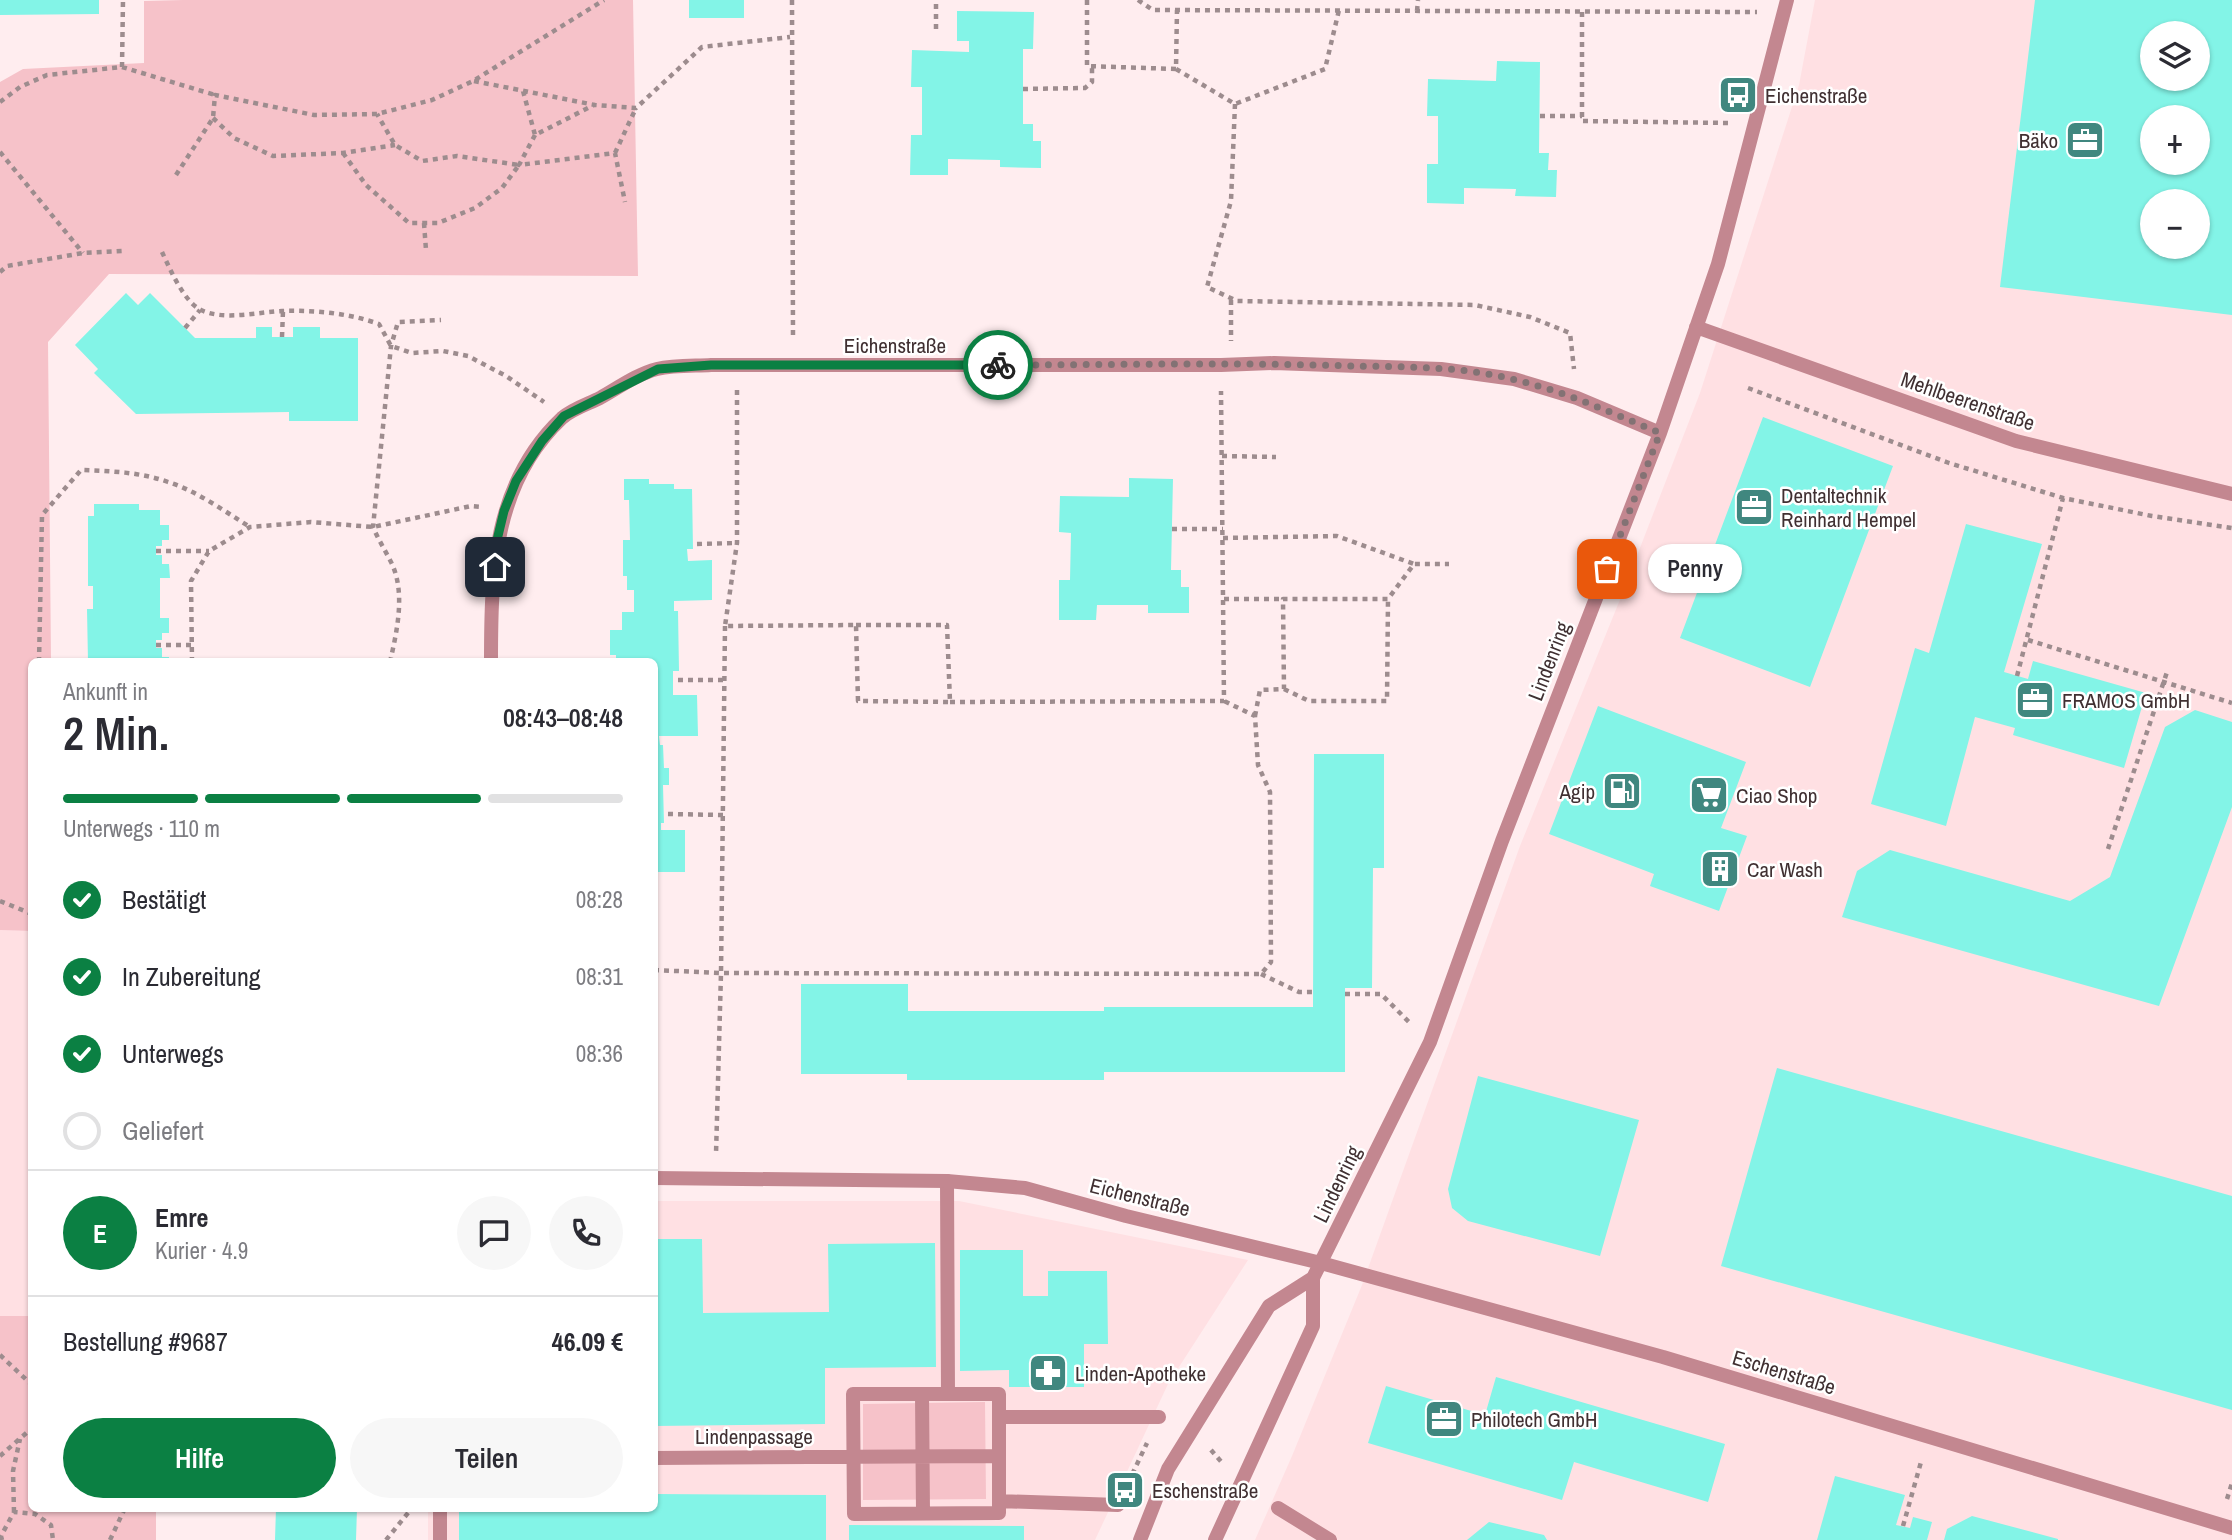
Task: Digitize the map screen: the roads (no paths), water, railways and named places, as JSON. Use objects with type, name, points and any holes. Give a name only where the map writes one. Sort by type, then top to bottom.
[{"type":"street","name":"Lindenring","points":[[1215,1540],[1313,1326],[1314,1278],[1430,1042],[1502,841],[1660,433],[1718,264],[1786,6]]},
{"type":"street","name":"Mehlbeerenstraße","points":[[1696,327],[2016,441],[2232,494]]},
{"type":"street","name":"Eichenstraße","points":[[491,658],[497,540],[504,511],[516,481],[529,459],[564,416],[658,369],[737,365],[1274,363],[1441,369],[1514,379],[1577,398],[1660,433]]},
{"type":"street","name":"Eichenstraße","points":[[658,1178],[947,1181],[1025,1188],[1126,1216],[1321,1263]]},
{"type":"street","points":[[947,1181],[947,1394]]},
{"type":"street","name":"Eschenstraße","points":[[1321,1263],[1663,1357],[2232,1528]]},
{"type":"street","points":[[1140,1540],[1168,1469],[1269,1306],[1314,1278]]},
{"type":"street","points":[[853,1394],[947,1394],[999,1394],[999,1513],[854,1514],[853,1394]]},
{"type":"street","points":[[922,1394],[923,1513]]},
{"type":"street","points":[[999,1417],[1159,1417]]},
{"type":"street","name":"Lindenpassage","points":[[658,1458],[999,1456]]},
{"type":"street","points":[[999,1501],[1118,1505]]},
{"type":"street","points":[[1278,1508],[1329,1540]]},
{"type":"street","points":[[440,1512],[440,1540]]},
{"type":"place","name":"Eichenstraße","points":[[1738,95]]},
{"type":"place","name":"Bäko","points":[[2085,140]]},
{"type":"place","name":"Dentaltechnik Reinhard Hempel","points":[[1754,507]]},
{"type":"place","name":"Penny","points":[[1607,569]]},
{"type":"place","name":"FRAMOS GmbH","points":[[2035,700]]},
{"type":"place","name":"Agip","points":[[1622,791]]},
{"type":"place","name":"Ciao Shop","points":[[1709,795]]},
{"type":"place","name":"Car Wash","points":[[1720,869]]},
{"type":"place","name":"Linden-Apotheke","points":[[1048,1373]]},
{"type":"place","name":"Philotech GmbH","points":[[1444,1419]]},
{"type":"place","name":"Eschenstraße","points":[[1125,1490]]}]
